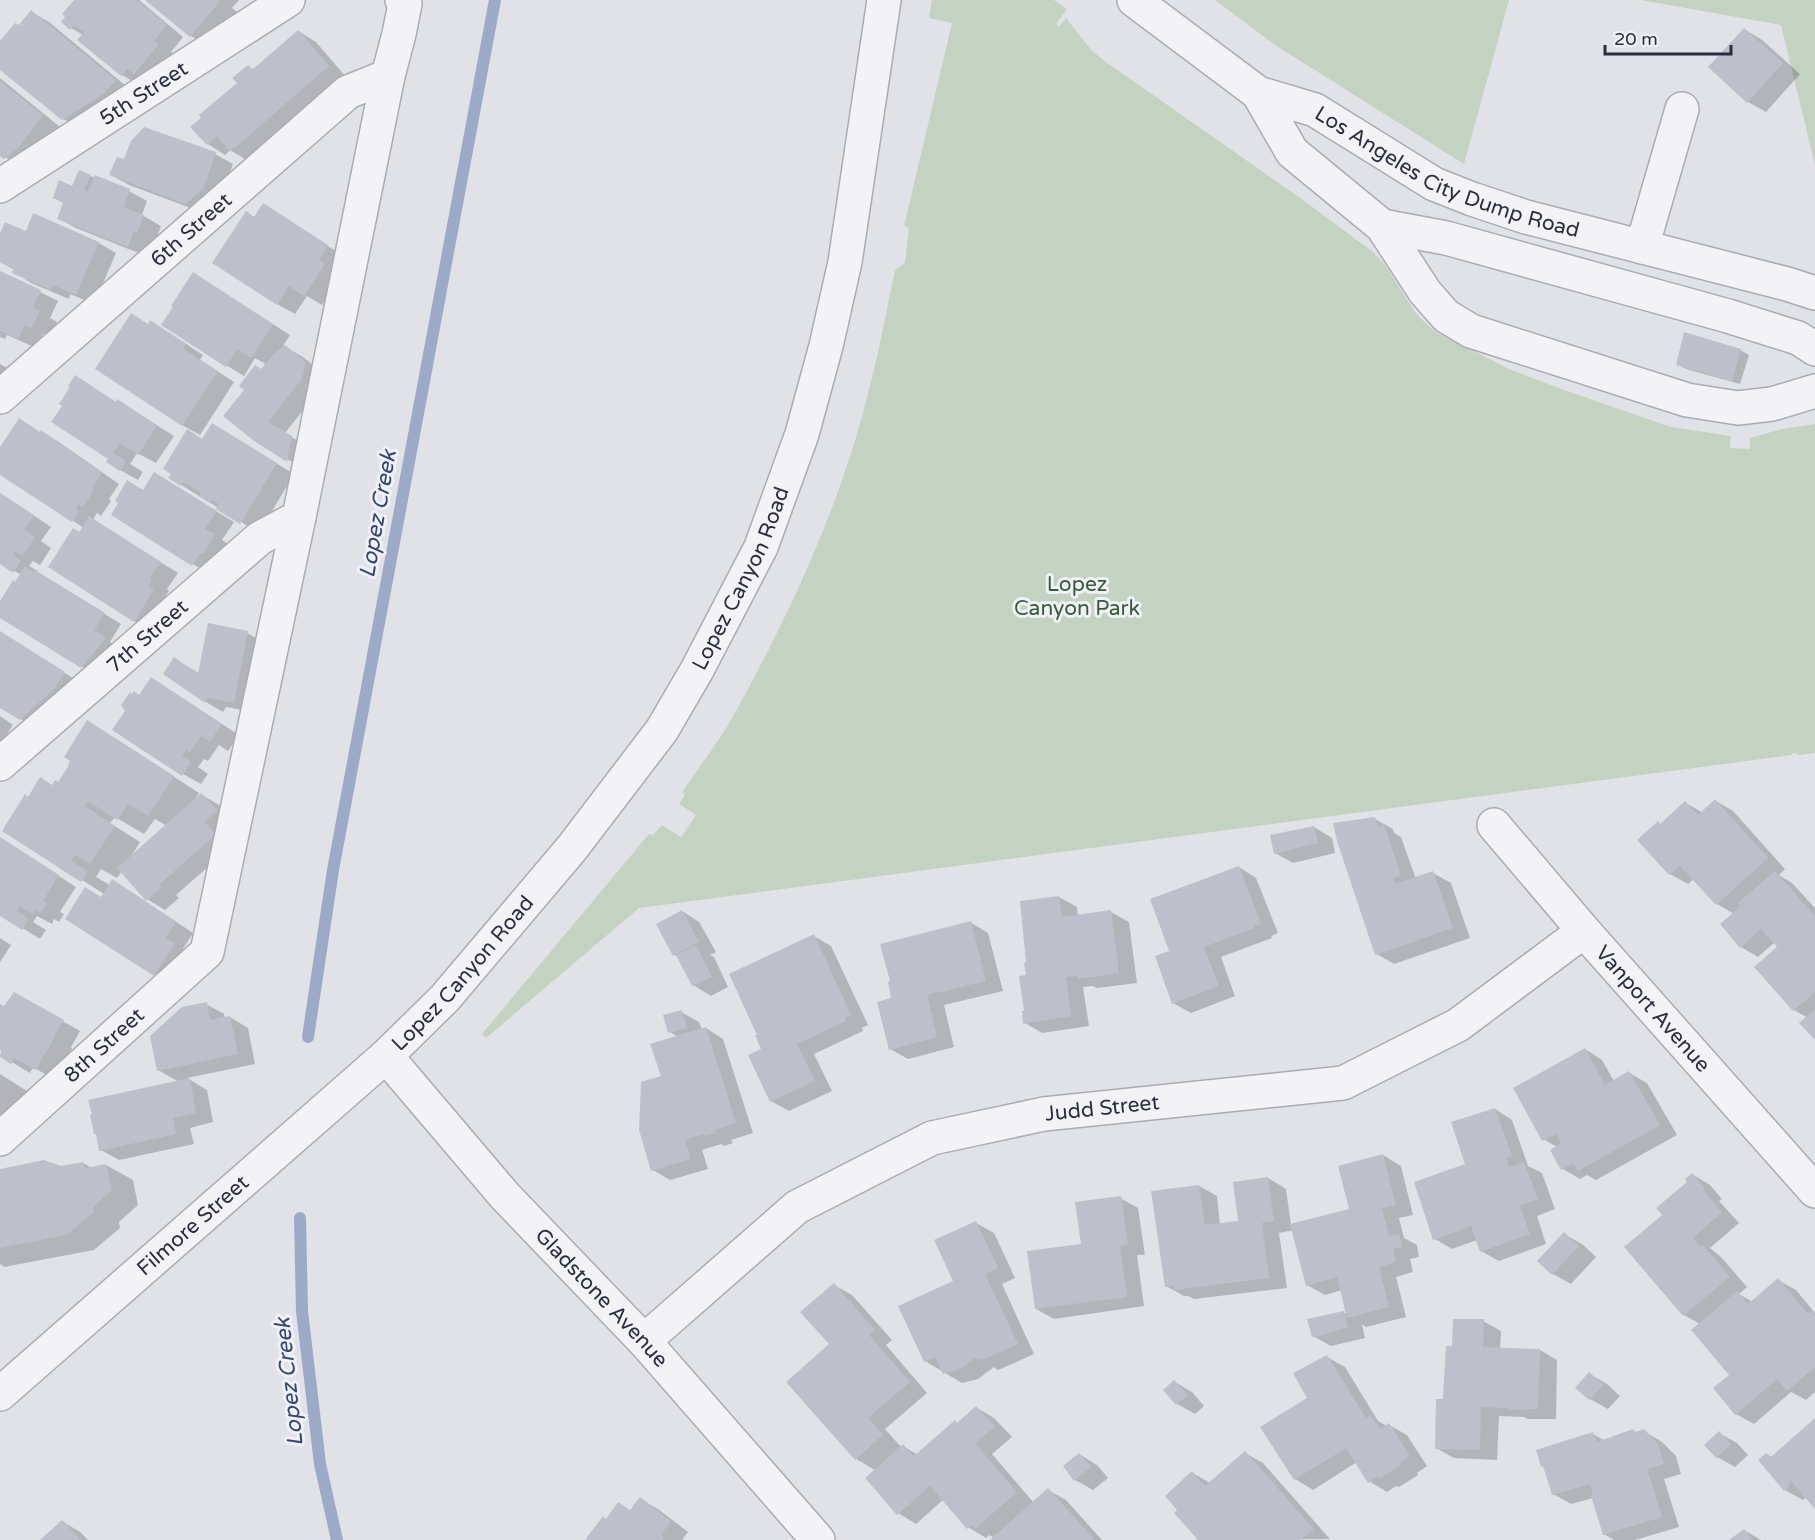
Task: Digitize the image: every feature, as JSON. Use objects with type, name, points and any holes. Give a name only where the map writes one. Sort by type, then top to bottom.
[{"type":"street","name":"5th Street","points":[[0,186],[288,0]]},
{"type":"street","points":[[299,517],[388,76],[405,4],[402,0]]},
{"type":"street","name":"Lopez Canyon Road","points":[[386,1056],[445,998],[572,848],[655,738],[697,670],[762,547],[802,434],[829,336],[845,262],[884,0]]},
{"type":"street","points":[[1134,0],[1258,93]]},
{"type":"street","name":"6th Street","points":[[0,397],[348,92],[388,76]]},
{"type":"street","name":"Los Angeles City Dump Road","points":[[1258,93],[1292,152],[1382,226],[1425,292],[1446,316],[1471,331],[1687,400],[1738,408],[1772,404],[1815,391]]},
{"type":"street","name":"Los Angeles City Dump Road","points":[[1258,93],[1315,110],[1434,184],[1472,199],[1526,217],[1815,293]]},
{"type":"street","points":[[1642,247],[1682,109]]},
{"type":"street","name":"Los Angeles City Dump Road","points":[[1382,226],[1446,238],[1728,316],[1798,338],[1815,349]]},
{"type":"street","name":"7th Street","points":[[0,764],[260,538],[299,517]]},
{"type":"street","name":"8th Street","points":[[0,1139],[207,952],[299,517]]},
{"type":"street","name":"Vanport Avenue","points":[[1494,825],[1584,931],[1815,1191]]},
{"type":"street","name":"Judd Street","points":[[645,1341],[797,1207],[932,1138],[1044,1114],[1343,1083],[1458,1025],[1584,931]]},
{"type":"street","name":"Gladstone Avenue","points":[[386,1056],[505,1196],[645,1341],[818,1540]]},
{"type":"street","name":"Filmore Street","points":[[0,1394],[386,1056]]},
{"type":"green space","name":"Lopez Canyon Park","points":[[932,0],[1054,0],[1067,9],[1056,24],[1059,27],[1066,18],[1092,51],[1106,62],[1373,252],[1385,265],[1417,315],[1434,331],[1509,369],[1671,427],[1731,436],[1730,448],[1750,449],[1750,438],[1782,429],[1815,424],[1815,753],[1799,755],[1792,753],[1792,755],[639,908],[486,1038],[482,1034],[649,834],[653,835],[662,825],[681,837],[696,815],[679,804],[685,795],[682,792],[735,713],[771,646],[804,576],[833,506],[863,414],[895,270],[905,263],[909,228],[904,226],[952,23],[929,18]]},
{"type":"green space","points":[[1215,0],[1509,0],[1464,164],[1275,45]]},
{"type":"green space","points":[[1641,0],[1815,0],[1815,165],[1781,25]]},
{"type":"building","points":[[74,0],[136,0],[167,25],[154,41],[159,44],[134,74],[127,69],[121,76],[77,40],[84,32],[74,25],[70,30],[61,22],[65,17],[62,14]]},
{"type":"building","points":[[145,0],[219,0],[220,1],[190,37]]},
{"type":"building","points":[[31,10],[116,80],[103,94],[62,120],[0,70],[0,41],[15,23],[19,25]]},
{"type":"building","points":[[1744,28],[1783,63],[1747,103],[1708,67]]},
{"type":"building","points":[[298,30],[329,66],[230,152],[217,136],[207,145],[190,127],[201,118],[199,115],[237,83],[232,78],[248,65],[252,70]]},
{"type":"building","points":[[0,81],[43,115],[19,147],[4,159],[0,156]]},
{"type":"building","points":[[144,127],[216,152],[203,189],[185,204],[109,175],[117,157],[124,159],[131,141]]},
{"type":"building","points":[[79,170],[91,175],[84,190],[88,192],[95,175],[130,189],[124,207],[144,215],[128,247],[57,219],[63,203],[53,198],[59,180],[72,186]]},
{"type":"building","points":[[263,203],[328,245],[319,260],[325,264],[304,296],[289,286],[277,305],[212,263],[246,211],[254,217]]},
{"type":"building","points":[[33,213],[99,242],[76,295],[53,285],[51,290],[12,273],[14,268],[0,262],[0,233],[5,222],[26,231]]},
{"type":"building","points":[[0,271],[41,290],[33,307],[40,311],[32,328],[25,325],[18,339],[0,331]]},
{"type":"building","points":[[193,272],[273,324],[251,358],[237,349],[226,367],[161,325]]},
{"type":"building","points":[[131,313],[148,324],[150,320],[186,344],[183,349],[218,371],[182,426],[95,369]]},
{"type":"building","points":[[1684,332],[1741,349],[1732,381],[1676,365]]},
{"type":"building","points":[[285,345],[306,362],[302,379],[268,422],[292,436],[287,462],[254,441],[223,416],[244,390],[239,386],[255,365],[261,369]]},
{"type":"building","points":[[75,375],[157,425],[138,455],[120,443],[113,453],[126,461],[120,471],[106,462],[108,459],[51,422],[62,406],[59,404]]},
{"type":"building","points":[[19,418],[40,432],[41,430],[102,473],[83,507],[79,504],[76,509],[79,511],[72,522],[0,475],[0,447]]},
{"type":"building","points":[[212,423],[277,463],[240,524],[216,509],[219,504],[212,500],[210,503],[198,496],[201,493],[183,482],[181,486],[168,478],[171,474],[163,469],[187,429],[202,439]]},
{"type":"building","points":[[154,472],[217,511],[205,529],[215,534],[203,554],[200,553],[192,566],[111,515],[118,503],[115,501],[127,480],[143,490]]},
{"type":"building","points":[[0,493],[34,515],[24,530],[35,537],[22,556],[15,552],[13,555],[21,560],[13,573],[0,564]]},
{"type":"building","points":[[89,516],[161,562],[150,578],[152,580],[148,586],[154,589],[134,622],[48,567],[73,528],[79,532]]},
{"type":"building","points":[[25,566],[105,613],[94,630],[106,638],[81,668],[0,618],[0,601]]},
{"type":"building","points":[[208,623],[248,631],[234,703],[208,698],[205,703],[163,674],[174,657],[198,674]]},
{"type":"building","points":[[0,631],[65,672],[54,689],[20,720],[0,708]]},
{"type":"building","points":[[151,677],[222,724],[210,742],[201,736],[189,753],[186,750],[182,756],[191,762],[182,776],[112,730],[125,711],[121,705],[130,692],[132,694],[134,691],[139,695]]},
{"type":"building","points":[[87,720],[174,776],[148,816],[128,804],[117,820],[88,801],[85,806],[115,826],[90,864],[75,855],[71,861],[88,871],[81,882],[2,831],[25,794],[28,797],[40,777],[52,785],[55,780],[58,782],[70,761],[64,757]]},
{"type":"building","points":[[201,793],[217,810],[204,822],[216,834],[160,884],[162,887],[146,901],[117,868]]},
{"type":"building","points":[[1715,799],[1768,858],[1716,905],[1680,866],[1669,875],[1637,840],[1658,821],[1660,824],[1685,801],[1698,815]]},
{"type":"building","points":[[1375,817],[1378,827],[1384,825],[1401,875],[1393,878],[1395,884],[1433,871],[1453,928],[1375,955],[1333,823]]},
{"type":"building","points":[[1314,826],[1318,843],[1274,854],[1270,835]]},
{"type":"building","points":[[0,837],[59,875],[43,901],[47,903],[40,913],[36,910],[33,915],[20,906],[17,911],[29,919],[22,930],[0,916]]},
{"type":"building","points":[[1239,866],[1261,924],[1204,947],[1219,986],[1172,1004],[1155,956],[1169,951],[1150,899]]},
{"type":"building","points":[[1775,871],[1815,916],[1815,992],[1793,1011],[1754,967],[1777,947],[1761,929],[1740,948],[1720,924],[1741,906],[1738,903]]},
{"type":"building","points":[[112,879],[176,922],[166,938],[175,943],[154,976],[65,919],[85,887],[101,897]]},
{"type":"building","points":[[1059,896],[1062,917],[1111,910],[1119,973],[1078,979],[1078,976],[1066,977],[1071,1016],[1023,1024],[1022,1011],[1024,1011],[1019,976],[1026,975],[1024,963],[1026,962],[1020,901]]},
{"type":"building","points":[[682,910],[699,942],[673,956],[656,924]]},
{"type":"building","points":[[971,921],[986,981],[927,995],[937,1037],[889,1050],[877,1002],[891,998],[888,982],[890,981],[880,944]]},
{"type":"building","points":[[814,934],[851,1015],[845,1018],[846,1021],[797,1044],[815,1081],[770,1102],[748,1055],[761,1049],[755,1035],[757,1035],[729,974]]},
{"type":"building","points":[[696,945],[712,977],[692,986],[676,955]]},
{"type":"building","points":[[14,992],[64,1020],[35,1070],[15,1058],[11,1064],[0,1057],[2,1050],[0,1049],[0,1004],[4,1006]]},
{"type":"building","points":[[207,1002],[210,1020],[230,1016],[238,1054],[157,1071],[150,1036],[182,1007]]},
{"type":"building","points":[[1815,1009],[1815,1040],[1799,1023]]},
{"type":"building","points":[[682,1010],[687,1028],[668,1033],[663,1015]]},
{"type":"building","points":[[706,1027],[736,1123],[715,1130],[716,1133],[685,1140],[691,1159],[651,1171],[639,1130],[641,1082],[661,1076],[650,1044]]},
{"type":"building","points":[[1585,1048],[1605,1085],[1629,1071],[1660,1125],[1578,1171],[1573,1163],[1561,1170],[1550,1150],[1561,1143],[1556,1134],[1542,1141],[1513,1088]]},
{"type":"building","points":[[190,1078],[196,1113],[173,1118],[176,1134],[99,1151],[88,1100]]},
{"type":"building","points":[[1495,1108],[1512,1156],[1506,1158],[1509,1167],[1524,1162],[1538,1199],[1520,1206],[1530,1234],[1480,1252],[1471,1226],[1433,1240],[1414,1182],[1465,1164],[1451,1122]]},
{"type":"building","points":[[1383,1154],[1396,1205],[1382,1208],[1389,1236],[1399,1233],[1402,1247],[1393,1249],[1396,1262],[1379,1267],[1389,1307],[1347,1318],[1337,1277],[1306,1286],[1290,1224],[1349,1209],[1338,1166]]},
{"type":"building","points":[[44,1160],[61,1166],[83,1162],[85,1168],[106,1164],[112,1190],[93,1207],[94,1212],[67,1235],[0,1248],[0,1169]]},
{"type":"building","points":[[1692,1173],[1722,1212],[1693,1238],[1700,1247],[1703,1245],[1730,1277],[1683,1316],[1624,1247],[1662,1215],[1656,1208],[1687,1182],[1685,1179]]},
{"type":"building","points":[[1268,1177],[1274,1221],[1262,1223],[1269,1278],[1175,1290],[1174,1286],[1165,1287],[1151,1191],[1199,1185],[1205,1225],[1238,1221],[1233,1182]]},
{"type":"building","points":[[1121,1196],[1128,1245],[1120,1246],[1127,1297],[1035,1309],[1027,1251],[1081,1244],[1075,1202]]},
{"type":"building","points":[[976,1221],[998,1268],[985,1274],[1018,1344],[985,1359],[975,1358],[960,1369],[943,1374],[935,1357],[924,1362],[898,1306],[953,1281],[934,1240]]},
{"type":"building","points":[[1564,1232],[1579,1246],[1552,1275],[1537,1261]]},
{"type":"building","points":[[1778,1278],[1808,1314],[1811,1311],[1815,1315],[1815,1367],[1787,1391],[1777,1379],[1735,1415],[1713,1388],[1729,1375],[1691,1330],[1737,1291],[1748,1304]]},
{"type":"building","points":[[834,1283],[875,1330],[869,1335],[910,1382],[868,1418],[883,1435],[855,1460],[786,1382],[829,1344],[800,1312]]},
{"type":"building","points":[[1344,1311],[1348,1328],[1312,1337],[1307,1319]]},
{"type":"building","points":[[1453,1319],[1484,1319],[1483,1347],[1540,1349],[1538,1409],[1509,1410],[1509,1408],[1481,1407],[1480,1450],[1435,1449],[1436,1399],[1443,1399],[1446,1346],[1452,1346]]},
{"type":"building","points":[[1327,1355],[1366,1418],[1370,1415],[1380,1429],[1389,1423],[1410,1456],[1400,1463],[1401,1465],[1368,1483],[1346,1448],[1294,1480],[1260,1427],[1307,1398],[1293,1373]]},
{"type":"building","points":[[1589,1372],[1603,1385],[1589,1400],[1575,1388]]},
{"type":"building","points":[[1174,1380],[1188,1395],[1176,1405],[1163,1390]]},
{"type":"building","points":[[976,1406],[995,1427],[975,1443],[1017,1492],[975,1529],[972,1525],[967,1529],[930,1486],[897,1515],[865,1478],[903,1444],[914,1456],[955,1420],[957,1423]]},
{"type":"building","points":[[1815,1418],[1815,1509],[1790,1480],[1788,1488],[1784,1491],[1758,1460],[1766,1453],[1771,1457]]},
{"type":"building","points":[[1633,1429],[1635,1432],[1644,1429],[1658,1444],[1664,1464],[1647,1469],[1662,1517],[1603,1535],[1591,1496],[1593,1496],[1590,1484],[1552,1495],[1536,1450],[1593,1432],[1597,1442]]},
{"type":"building","points":[[1719,1431],[1731,1444],[1716,1458],[1704,1445]]},
{"type":"building","points":[[1245,1451],[1314,1529],[1300,1540],[1198,1540],[1174,1513],[1177,1510],[1165,1496],[1192,1471],[1205,1486]]},
{"type":"building","points":[[1079,1453],[1091,1467],[1074,1481],[1063,1466]]},
{"type":"building","points":[[1048,1488],[1095,1540],[990,1540]]},
{"type":"building","points":[[640,1497],[671,1521],[661,1535],[664,1537],[662,1540],[585,1540],[603,1516],[606,1519],[618,1502],[630,1510]]},
{"type":"building","points":[[62,1520],[81,1540],[40,1540]]},
{"type":"building","points":[[1744,1529],[1753,1540],[1729,1540]]},
{"type":"waterway","name":"Lopez Creek","points":[[308,1037],[333,870],[495,0]]},
{"type":"waterway","name":"Lopez Creek","points":[[300,1218],[302,1311],[320,1464],[337,1540]]}]
